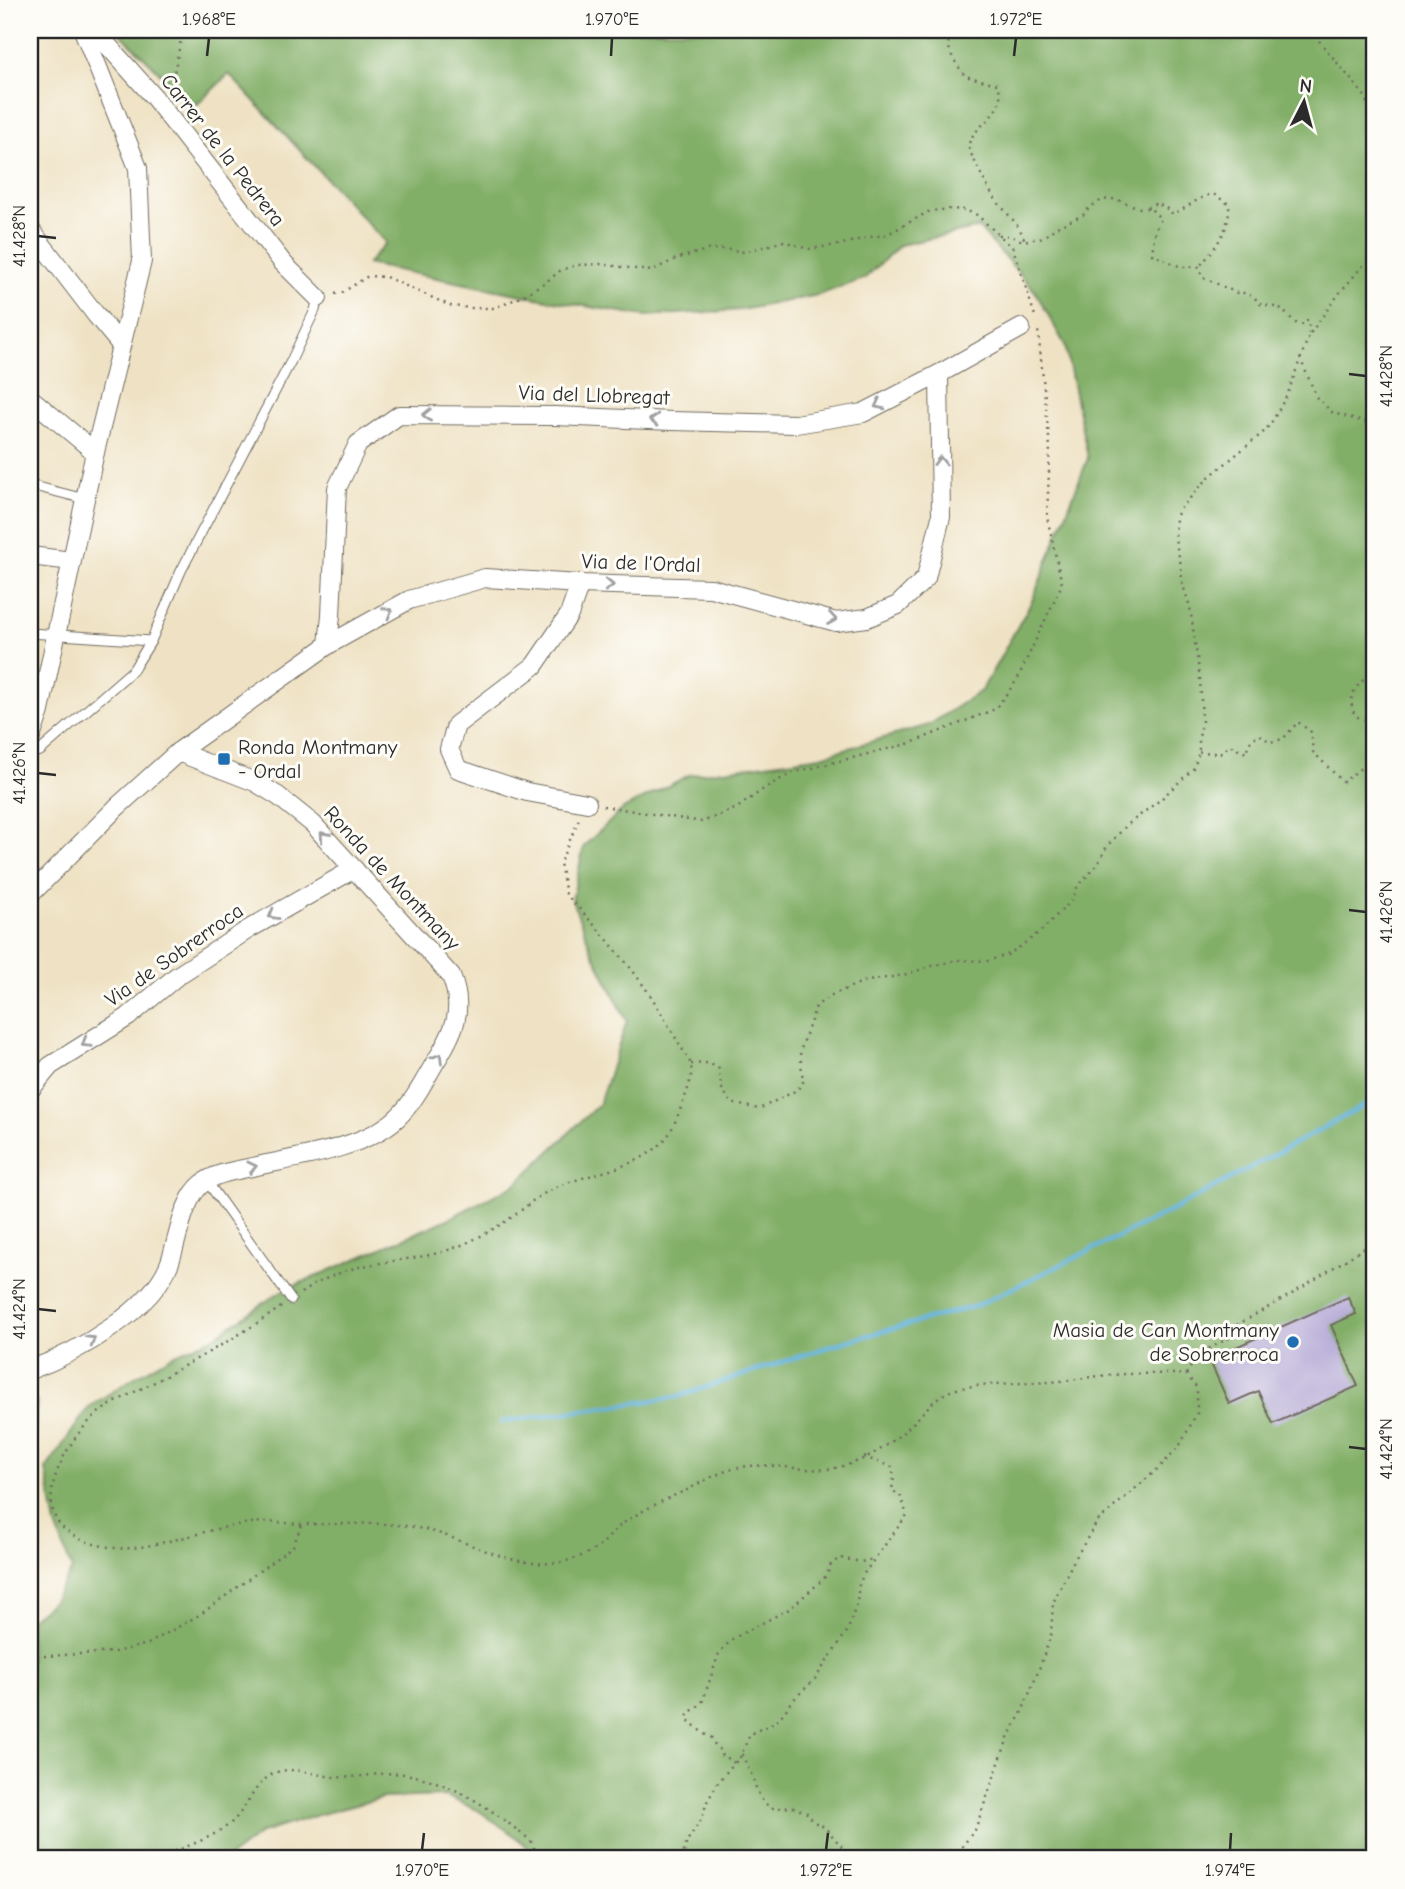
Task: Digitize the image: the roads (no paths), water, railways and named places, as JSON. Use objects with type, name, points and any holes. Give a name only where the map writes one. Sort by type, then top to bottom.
[{"type":"street","points":[[30,740],[35,710],[56,636],[95,452],[142,261],[138,168],[83,30]]},
{"type":"street","name":"Carrer de la Pedrera","points":[[94,30],[166,112],[283,263],[318,298]]},
{"type":"street","points":[[30,229],[121,345]]},
{"type":"street","name":"Via del Llobregat","points":[[328,645],[337,488],[358,444],[399,415],[555,415],[796,425],[863,413],[1021,328]]},
{"type":"street","name":"Via de l'Ordal","points":[[178,752],[328,645],[410,600],[485,578],[580,584],[711,587],[836,622],[867,618],[898,605],[926,578],[941,517],[939,374]]},
{"type":"street","points":[[30,398],[95,452]]},
{"type":"street","points":[[30,556],[72,561]]},
{"type":"street","points":[[580,584],[569,615],[534,666],[456,725],[449,749],[458,769],[527,792],[587,803]]},
{"type":"street","points":[[30,895],[117,807],[178,752]]},
{"type":"street","name":"Ronda de Montmany","points":[[178,752],[255,782],[278,796],[313,824],[451,976],[457,999],[455,1026],[450,1039],[407,1107],[381,1130],[356,1142],[228,1172],[206,1180]]},
{"type":"street","name":"Via de Sobrerroca","points":[[30,1090],[50,1066],[128,1017],[177,976],[249,929],[354,869]]},
{"type":"street","points":[[30,1370],[66,1355],[98,1336],[148,1296],[169,1264],[192,1195],[206,1180]]},
{"type":"lane","points":[[30,753],[40,751],[133,670],[291,361],[318,298]]},
{"type":"lane","points":[[30,485],[85,499]]},
{"type":"lane","points":[[30,633],[150,641]]},
{"type":"lane","points":[[206,1180],[291,1300]]},
{"type":"waterway","points":[[501,1422],[677,1397],[840,1343],[976,1306],[1167,1213],[1375,1100]]},
{"type":"place","name":"Ronda Montmany - Ordal","points":[[224,759]]},
{"type":"place","name":"Masia de Can Montmany de Sobrerroca","points":[[1293,1342]]}]
